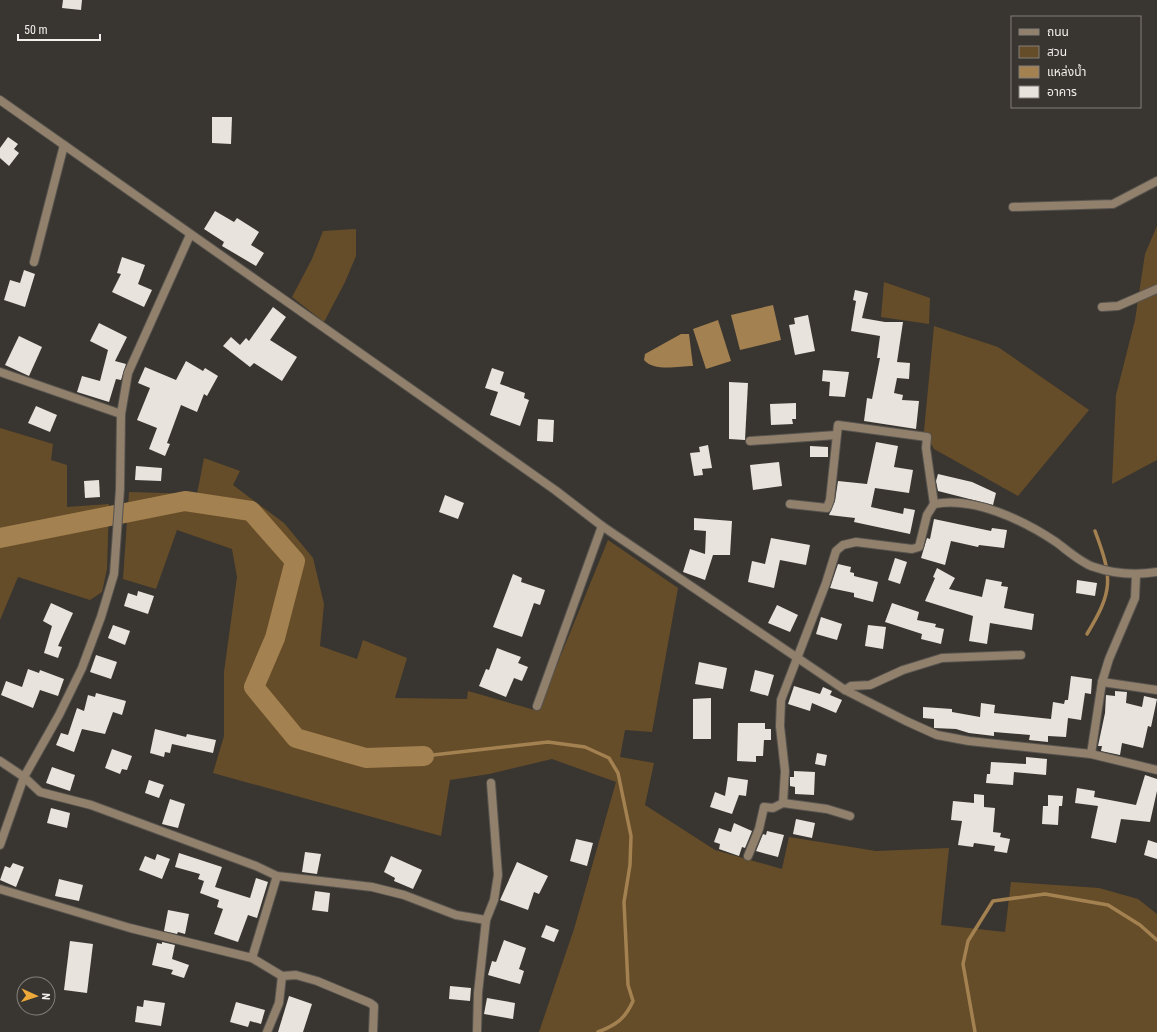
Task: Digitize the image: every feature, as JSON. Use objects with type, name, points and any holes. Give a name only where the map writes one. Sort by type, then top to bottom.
[{"type":"street","points":[[0,100],[190,235],[542,480],[602,526],[845,690],[937,735],[969,741],[1091,754],[1157,770]]},
{"type":"street","points":[[34,262],[64,146]]},
{"type":"street","points":[[1013,207],[1113,204],[1157,180]]},
{"type":"street","points":[[0,845],[24,777],[59,715],[82,668],[101,617],[114,574],[120,496],[121,414],[128,373],[190,235]]},
{"type":"street","points":[[1102,307],[1118,306],[1157,289]]},
{"type":"street","points":[[0,372],[121,414]]},
{"type":"street","points":[[783,803],[785,771],[780,726],[781,700],[798,659],[836,551],[843,545],[856,542],[912,549],[919,547],[928,515],[934,504],[926,448],[927,437],[838,425],[830,500],[827,508],[790,504]]},
{"type":"street","points":[[750,441],[836,435]]},
{"type":"street","points":[[934,504],[961,502],[1008,516],[1040,532],[1093,567],[1136,575],[1157,572]]},
{"type":"street","points":[[537,706],[602,526]]},
{"type":"street","points":[[1091,754],[1102,682],[1109,660],[1135,598],[1136,575]]},
{"type":"street","points":[[845,690],[851,686],[870,685],[903,670],[942,658],[1021,655]]},
{"type":"street","points":[[1102,682],[1157,690]]},
{"type":"street","points":[[0,761],[24,777],[40,792],[91,805],[256,866],[277,876],[372,887],[404,895],[456,915],[486,920]]},
{"type":"street","points":[[477,1032],[478,993],[486,920],[494,900],[498,875],[491,783]]},
{"type":"street","points":[[748,856],[759,829],[764,807],[773,808],[783,803],[827,809],[850,816]]},
{"type":"street","points":[[252,958],[277,876]]},
{"type":"street","points":[[0,889],[130,928],[252,958],[282,976],[296,975],[317,981],[370,1002],[374,1006],[373,1032]]},
{"type":"street","points":[[267,1032],[279,1003],[282,976]]},
{"type":"green space","points":[[1157,226],[1157,460],[1112,484],[1116,395],[1135,320],[1145,254]]},
{"type":"green space","points":[[356,229],[356,256],[345,282],[324,322],[292,297],[312,259],[323,231]]},
{"type":"green space","points":[[884,282],[930,298],[929,324],[881,317]]},
{"type":"green space","points":[[934,326],[998,347],[1089,410],[1018,496],[934,449],[924,431]]},
{"type":"green space","points":[[0,428],[53,444],[51,460],[67,465],[67,507],[109,504],[107,569],[102,592],[90,600],[18,577],[0,620]]},
{"type":"green space","points":[[204,458],[240,471],[233,485],[284,523],[313,558],[324,604],[320,646],[357,659],[363,640],[407,658],[395,698],[467,699],[468,691],[538,711],[608,540],[678,588],[652,732],[625,730],[620,757],[654,763],[645,805],[715,850],[782,869],[789,837],[876,851],[949,848],[941,925],[1005,932],[1011,882],[1099,888],[1138,899],[1157,914],[1157,1032],[539,1032],[574,929],[616,782],[552,759],[489,774],[450,780],[441,836],[213,773],[224,736],[224,672],[237,577],[232,549],[177,530],[156,589],[123,579],[129,492],[197,494]]},
{"type":"water","points":[[773,305],[781,340],[740,350],[731,315]]},
{"type":"water","points":[[718,320],[731,361],[706,369],[693,329]]},
{"type":"water","points":[[681,334],[689,334],[693,366],[660,367],[648,364],[644,360],[645,354]]},
{"type":"building","points":[[63,0],[82,0],[81,10],[62,8]]},
{"type":"building","points":[[212,117],[232,117],[231,144],[212,143]]},
{"type":"building","points":[[8,137],[18,144],[14,149],[19,153],[9,166],[0,158],[0,148]]},
{"type":"building","points":[[215,211],[234,222],[237,218],[259,232],[251,245],[264,253],[256,266],[222,246],[224,242],[204,229]]},
{"type":"building","points":[[122,257],[145,265],[138,284],[152,290],[144,307],[112,292],[121,274],[117,273]]},
{"type":"building","points":[[24,270],[35,274],[25,307],[4,300],[10,280],[20,283]]},
{"type":"building","points":[[855,290],[868,293],[862,318],[885,322],[903,322],[897,362],[910,363],[909,379],[897,378],[894,393],[903,395],[902,400],[919,401],[916,429],[864,421],[867,398],[872,399],[880,358],[877,358],[880,336],[851,331],[856,301],[853,300]]},
{"type":"building","points":[[273,307],[286,317],[270,340],[297,357],[282,381],[254,363],[250,367],[223,346],[231,337],[240,345],[246,338],[249,341]]},
{"type":"building","points":[[808,315],[815,351],[795,355],[789,325],[795,324],[794,318]]},
{"type":"building","points":[[99,323],[127,337],[115,361],[126,364],[121,380],[116,379],[109,402],[77,392],[82,376],[100,381],[108,350],[90,341]]},
{"type":"building","points":[[19,336],[42,347],[29,376],[5,365]]},
{"type":"building","points":[[186,361],[203,371],[205,368],[218,376],[207,396],[204,394],[197,412],[181,405],[167,443],[170,444],[165,456],[149,449],[157,428],[137,420],[150,388],[138,383],[145,367],[176,380]]},
{"type":"building","points":[[492,368],[504,372],[500,384],[525,393],[524,398],[529,400],[520,426],[490,415],[498,392],[485,388]]},
{"type":"building","points":[[823,370],[849,372],[845,397],[829,396],[830,382],[822,381]]},
{"type":"building","points":[[729,382],[748,383],[745,440],[729,439]]},
{"type":"building","points":[[796,403],[796,419],[792,419],[793,424],[771,425],[770,404]]},
{"type":"building","points":[[36,406],[57,415],[50,432],[28,423]]},
{"type":"building","points":[[538,419],[554,420],[553,442],[537,441]]},
{"type":"building","points":[[876,442],[898,446],[894,467],[913,470],[909,493],[875,488],[871,507],[903,514],[904,508],[915,510],[910,534],[854,522],[855,518],[829,515],[835,501],[838,481],[867,484]]},
{"type":"building","points":[[708,445],[712,468],[702,469],[703,475],[694,476],[690,453],[700,452],[699,447]]},
{"type":"building","points":[[810,446],[828,447],[828,457],[810,457]]},
{"type":"building","points":[[779,462],[782,486],[753,490],[750,465]]},
{"type":"building","points":[[136,466],[162,468],[161,481],[135,480]]},
{"type":"building","points":[[938,474],[972,482],[996,493],[993,505],[938,491],[936,481]]},
{"type":"building","points":[[99,480],[100,497],[85,498],[84,481]]},
{"type":"building","points":[[445,495],[464,503],[458,519],[439,512]]},
{"type":"building","points":[[694,518],[732,521],[730,555],[713,555],[705,580],[683,572],[690,549],[705,554],[706,531],[694,530]]},
{"type":"building","points":[[934,519],[991,531],[992,528],[1007,530],[1004,548],[979,545],[978,547],[951,541],[945,565],[921,558],[927,538],[930,539]]},
{"type":"building","points":[[771,538],[810,545],[806,565],[780,560],[774,588],[748,582],[752,561],[765,564]]},
{"type":"building","points":[[895,558],[907,562],[900,584],[888,580]]},
{"type":"building","points":[[838,564],[851,567],[850,572],[854,573],[854,576],[878,582],[873,602],[854,597],[854,593],[830,588]]},
{"type":"building","points":[[937,568],[955,578],[949,589],[982,597],[986,579],[1002,582],[1001,586],[1008,587],[1004,608],[1034,614],[1032,630],[990,623],[987,644],[969,641],[973,616],[925,601],[935,578],[933,577]]},
{"type":"building","points":[[513,574],[522,578],[521,582],[545,590],[540,605],[534,603],[522,637],[493,627]]},
{"type":"building","points":[[1077,580],[1097,583],[1095,596],[1076,593]]},
{"type":"building","points":[[138,591],[154,596],[148,614],[124,606],[128,593],[137,596]]},
{"type":"building","points":[[51,603],[73,613],[58,646],[62,647],[58,658],[44,653],[52,626],[43,621]]},
{"type":"building","points":[[892,603],[919,612],[917,620],[936,624],[935,627],[944,629],[941,644],[921,639],[922,634],[885,622]]},
{"type":"building","points":[[777,605],[798,615],[790,632],[768,623]]},
{"type":"building","points":[[821,617],[842,624],[837,640],[816,634]]},
{"type":"building","points":[[113,625],[130,631],[125,645],[108,638]]},
{"type":"building","points":[[868,625],[886,627],[883,649],[865,646]]},
{"type":"building","points":[[497,648],[521,657],[518,663],[528,667],[522,681],[514,678],[506,697],[479,686],[486,669],[489,670]]},
{"type":"building","points":[[96,655],[117,662],[111,679],[90,672]]},
{"type":"building","points":[[699,662],[727,668],[723,689],[695,684]]},
{"type":"building","points":[[28,669],[39,673],[40,670],[64,679],[58,696],[40,690],[33,708],[1,695],[6,681],[22,687]]},
{"type":"building","points":[[755,670],[774,675],[768,696],[750,691]]},
{"type":"building","points":[[1071,676],[1092,679],[1091,694],[1085,693],[1081,720],[1068,718],[1066,737],[1048,736],[1048,742],[1029,740],[1030,735],[994,732],[994,736],[969,733],[956,729],[934,728],[934,719],[923,718],[923,707],[952,709],[952,712],[980,717],[981,703],[995,705],[994,713],[1051,719],[1053,702],[1064,704],[1065,700],[1068,700]]},
{"type":"building","points":[[794,686],[820,694],[823,687],[832,691],[830,695],[842,700],[836,713],[812,703],[810,711],[788,704]]},
{"type":"building","points":[[1115,691],[1127,692],[1126,703],[1142,707],[1144,696],[1157,699],[1151,727],[1148,726],[1143,748],[1122,743],[1120,755],[1101,751],[1102,746],[1098,746],[1105,713],[1106,695],[1115,696]]},
{"type":"building","points":[[96,693],[126,701],[122,715],[113,712],[105,734],[82,729],[74,752],[56,745],[61,733],[68,735],[77,708],[84,711],[88,695],[95,697]]},
{"type":"building","points":[[711,698],[711,739],[693,739],[693,699]]},
{"type":"building","points":[[738,723],[765,723],[765,729],[771,729],[771,740],[764,740],[763,756],[756,756],[756,762],[737,761]]},
{"type":"building","points":[[155,729],[186,737],[187,734],[216,740],[213,753],[172,744],[170,753],[165,752],[164,757],[150,753]]},
{"type":"building","points":[[112,749],[132,756],[127,770],[122,769],[120,774],[105,768]]},
{"type":"building","points":[[817,753],[827,755],[825,766],[815,764]]},
{"type":"building","points":[[1026,757],[1047,759],[1046,775],[1014,772],[1013,785],[986,783],[987,774],[990,774],[991,762],[1026,764]]},
{"type":"building","points":[[52,767],[75,775],[70,791],[46,783]]},
{"type":"building","points":[[794,771],[815,772],[814,795],[795,794],[795,787],[790,786],[790,777],[794,777]]},
{"type":"building","points":[[1145,775],[1157,779],[1157,791],[1150,822],[1121,819],[1116,843],[1091,838],[1098,806],[1075,803],[1077,788],[1095,791],[1094,797],[1136,805]]},
{"type":"building","points":[[728,777],[748,780],[746,796],[739,795],[732,814],[710,807],[715,792],[725,796]]},
{"type":"building","points":[[149,780],[164,785],[159,798],[145,793]]},
{"type":"building","points":[[974,794],[984,795],[984,807],[995,808],[993,832],[1001,833],[1000,837],[1010,839],[1007,853],[994,851],[995,846],[974,843],[973,847],[958,845],[962,821],[951,820],[953,801],[974,803]]},
{"type":"building","points":[[1048,795],[1063,796],[1062,806],[1059,806],[1058,825],[1042,824],[1043,806],[1048,806]]},
{"type":"building","points":[[170,799],[185,804],[178,828],[162,824]]},
{"type":"building","points":[[51,808],[70,813],[67,828],[47,823]]},
{"type":"building","points":[[796,819],[815,823],[812,838],[793,834]]},
{"type":"building","points":[[734,823],[752,831],[745,848],[742,847],[739,856],[719,849],[720,844],[714,842],[719,828],[731,832]]},
{"type":"building","points":[[767,831],[784,835],[778,857],[756,851],[763,834],[766,835]]},
{"type":"building","points":[[576,839],[593,843],[587,866],[570,861]]},
{"type":"building","points":[[1148,840],[1157,843],[1157,859],[1144,855]]},
{"type":"building","points":[[305,852],[321,854],[317,874],[302,872]]},
{"type":"building","points":[[179,853],[222,867],[215,887],[250,898],[256,878],[268,882],[257,918],[248,915],[238,942],[214,934],[223,909],[217,907],[219,900],[200,893],[204,881],[198,879],[200,874],[175,867]]},
{"type":"building","points":[[157,854],[170,859],[162,879],[139,870],[145,856],[155,860]]},
{"type":"building","points":[[391,856],[422,870],[413,889],[394,881],[395,878],[384,872]]},
{"type":"building","points":[[517,862],[548,876],[539,894],[534,892],[528,910],[500,900]]},
{"type":"building","points":[[13,863],[24,867],[16,887],[0,880],[5,866],[10,868]]},
{"type":"building","points":[[59,879],[83,885],[79,901],[55,896]]},
{"type":"building","points":[[315,891],[330,893],[328,912],[312,910]]},
{"type":"building","points":[[168,910],[189,914],[185,934],[164,931]]},
{"type":"building","points":[[546,925],[559,930],[554,942],[541,937]]},
{"type":"building","points":[[504,940],[526,948],[519,969],[524,971],[520,984],[488,975],[492,961],[496,962]]},
{"type":"building","points":[[70,941],[93,944],[87,993],[64,990]]},
{"type":"building","points":[[162,942],[175,945],[172,959],[189,965],[184,978],[171,974],[173,970],[152,965],[157,943],[162,944]]},
{"type":"building","points":[[450,986],[471,988],[470,1001],[449,999]]},
{"type":"building","points":[[289,996],[312,1004],[303,1032],[278,1032]]},
{"type":"building","points":[[487,998],[515,1003],[513,1019],[484,1014]]},
{"type":"building","points":[[144,1000],[165,1003],[161,1026],[135,1022],[137,1006],[143,1007]]},
{"type":"building","points":[[236,1002],[265,1010],[261,1024],[250,1021],[248,1027],[230,1022]]},
{"type":"waterway","points":[[0,538],[185,501],[251,511],[295,561],[275,638],[254,687],[296,738],[366,758],[424,756]]},
{"type":"waterway","points":[[1087,634],[1102,607],[1108,584],[1105,561],[1095,531]]},
{"type":"waterway","points":[[424,756],[548,742],[585,747],[609,758],[618,773],[631,836],[630,865],[624,902],[628,985],[633,1001],[627,1012],[619,1021],[598,1032]]},
{"type":"waterway","points":[[975,1032],[963,964],[968,941],[993,901],[1045,894],[1108,905],[1140,925],[1157,940]]}]
